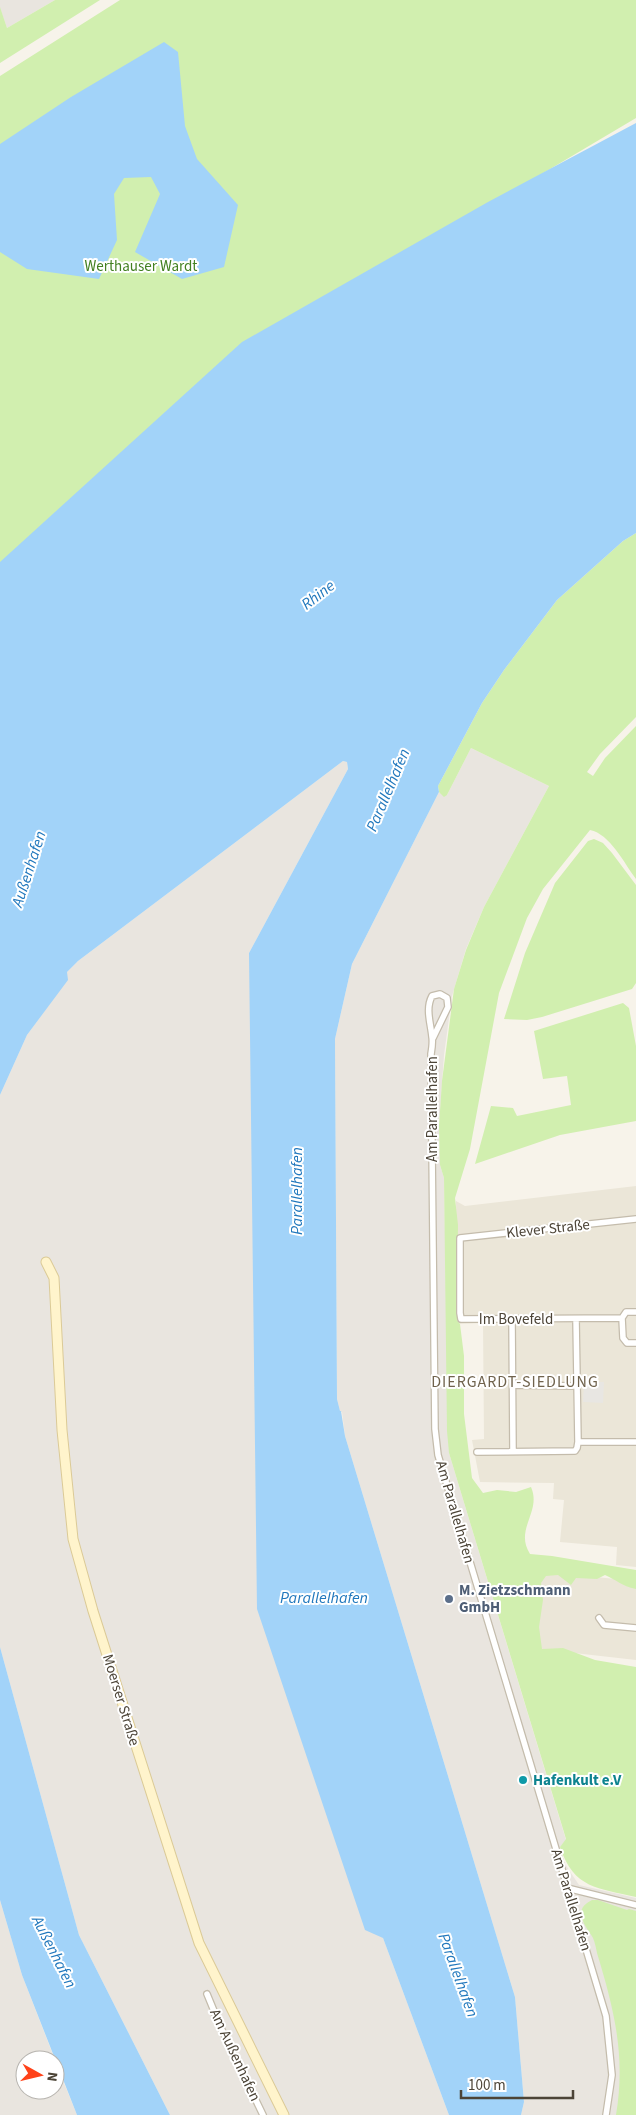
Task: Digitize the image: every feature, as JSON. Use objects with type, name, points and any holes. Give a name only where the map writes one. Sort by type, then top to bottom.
[{"type":"street","name":"Am Parallelhafen","points":[[432,1038],[448,1006],[447,998],[440,994],[435,994],[430,1000],[429,1024],[432,1038],[435,1430],[438,1454],[606,2016],[612,2075],[606,2115]]},
{"type":"street","name":"Klever Straße","points":[[460,1238],[636,1219]]},
{"type":"street","name":"Im Bovefeld","points":[[460,1238],[461,1319],[622,1318],[626,1312],[636,1312]]},
{"type":"street","name":"Moerser Straße","points":[[46,1262],[54,1278],[62,1430],[73,1538],[92,1611],[199,1943],[284,2115]]},
{"type":"street","points":[[622,1318],[623,1338],[627,1343],[636,1343]]},
{"type":"street","points":[[512,1319],[513,1451]]},
{"type":"street","points":[[477,1452],[575,1451],[578,1442],[576,1319]]},
{"type":"street","points":[[513,1385],[577,1386]]},
{"type":"street","points":[[578,1442],[636,1442]]},
{"type":"street","points":[[600,1618],[604,1625],[636,1628]]},
{"type":"street","points":[[567,1888],[636,1905]]},
{"type":"street","name":"Am Außenhafen","points":[[207,1994],[221,2028],[263,2115]]},
{"type":"shaded area","points":[[0,0],[55,0],[7,28],[0,8]]},
{"type":"shaded area","points":[[471,748],[549,786],[484,907],[466,949],[452,996],[444,1055],[439,1126],[440,1165],[444,1178],[449,1453],[566,1840],[560,1847],[565,1864],[579,1885],[636,1898],[636,2115],[521,2115],[524,2102],[515,1997],[345,1436],[342,1412],[340,1412],[337,1399],[335,1039],[352,964],[439,792],[447,795]]},
{"type":"shaded area","points":[[343,761],[347,762],[348,769],[249,953],[383,1938],[449,2115],[170,2115],[79,1935],[0,1647],[0,1095],[27,1035],[67,980],[67,972],[78,961]]},
{"type":"shaded area","points":[[636,1186],[636,1567],[616,1565],[617,1547],[560,1542],[564,1500],[553,1499],[554,1483],[480,1482],[472,1440],[484,1439],[483,1323],[460,1324],[457,1320],[456,1201],[465,1206]]},
{"type":"shaded area","points":[[584,1382],[604,1382],[603,1403],[583,1402]]},
{"type":"shaded area","points":[[505,1568],[636,1581],[636,1660],[530,1648]]},
{"type":"shaded area","points":[[0,1900],[22,1975],[51,2050],[15,2050],[15,2100],[65,2100],[65,2086],[77,2115],[0,2115]]},
{"type":"green space","points":[[55,0],[100,0],[0,63],[0,7],[7,28]]},
{"type":"green space","name":"Werthauser Wardt","points":[[120,0],[636,0],[636,118],[469,217],[0,572],[0,76]]},
{"type":"green space","points":[[636,533],[636,717],[600,754],[587,772],[593,776],[605,758],[636,726],[636,879],[610,843],[604,837],[590,830],[543,889],[527,918],[499,993],[470,1149],[455,1198],[458,1225],[457,1320],[460,1324],[464,1356],[464,1414],[472,1478],[483,1493],[497,1490],[516,1492],[531,1487],[533,1504],[525,1536],[530,1554],[636,1570],[636,1589],[623,1585],[605,1575],[597,1579],[576,1578],[571,1585],[558,1575],[546,1576],[541,1583],[543,1600],[539,1627],[542,1649],[563,1648],[595,1660],[636,1667],[636,1897],[599,1888],[580,1879],[572,1871],[560,1847],[566,1839],[449,1453],[447,1431],[444,1178],[440,1165],[439,1126],[442,1081],[454,989],[466,950],[484,907],[549,786],[471,748],[447,795],[444,797],[439,792],[438,786],[482,703],[504,670],[557,600],[623,541]]},
{"type":"green space","points":[[594,839],[603,843],[636,885],[636,983],[632,989],[542,1017],[527,1020],[504,1019],[525,953],[555,883],[588,841]]},
{"type":"green space","points":[[623,1003],[629,1008],[636,1046],[636,1121],[560,1135],[475,1164],[491,1106],[513,1108],[517,1116],[571,1105],[567,1076],[543,1079],[534,1031]]},
{"type":"green space","points":[[592,1900],[636,1911],[636,2115],[616,2115],[620,2073],[617,2033],[609,1994],[593,1938],[584,1924],[581,1914],[584,1906]]},
{"type":"water","points":[[164,42],[178,52],[185,126],[197,159],[238,205],[224,267],[182,279],[135,252],[160,194],[151,177],[124,178],[114,194],[117,240],[99,279],[27,269],[0,252],[0,144],[71,97]]},
{"type":"water","points":[[636,123],[636,533],[623,541],[557,600],[504,670],[482,703],[438,786],[439,792],[352,964],[335,1039],[337,1399],[345,1436],[515,1997],[524,2102],[521,2115],[449,2115],[383,1938],[365,1930],[257,1609],[249,953],[348,769],[347,762],[343,761],[78,961],[67,972],[68,980],[27,1035],[0,1095],[0,562],[242,342],[488,202]]},
{"type":"water","name":"Außenhafen","points":[[0,1647],[79,1935],[170,2115],[77,2115],[65,2084],[65,2050],[51,2050],[22,1975],[0,1900]]},
{"type":"place","name":"M. Zietzschmann GmbH","points":[[449,1599]]},
{"type":"place","name":"Hafenkult e.V","points":[[523,1780]]},
{"type":"district","name":"DIERGARDT-SIEDLUNG","points":[[515,1382]]},
{"type":"water label","name":"Rhine","points":[[318,595]]},
{"type":"water label","name":"Parallelhafen","points":[[388,790]]},
{"type":"water label","name":"Parallelhafen","points":[[297,1191]]},
{"type":"water label","name":"Parallelhafen","points":[[324,1598]]},
{"type":"water label","name":"Parallelhafen","points":[[458,1975]]}]
